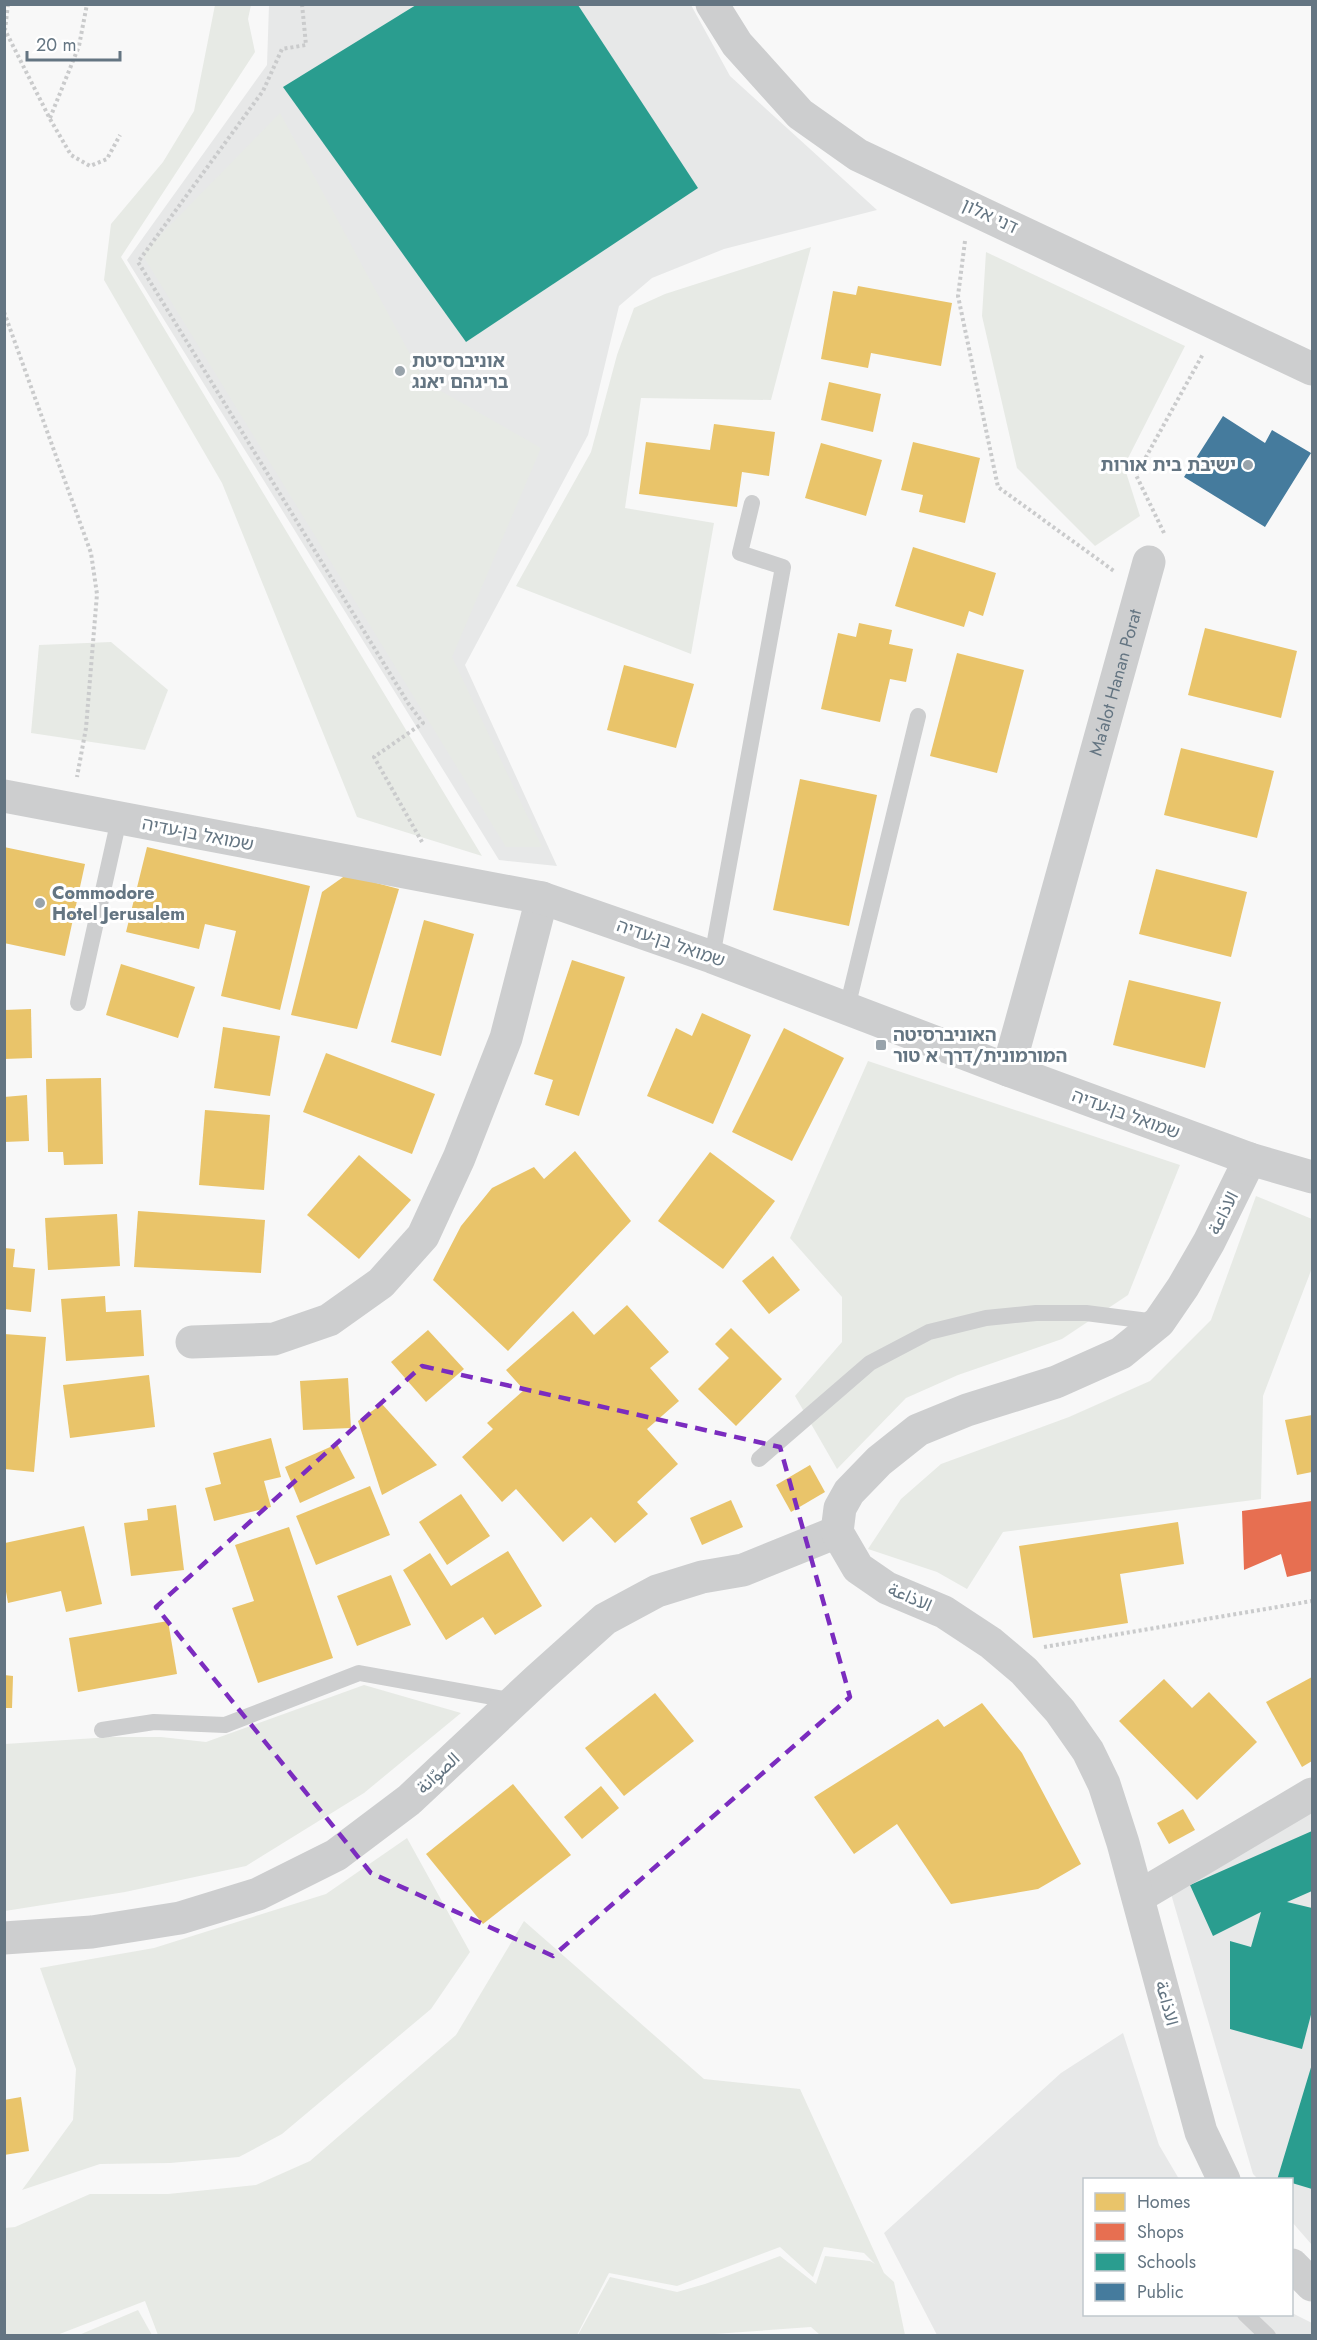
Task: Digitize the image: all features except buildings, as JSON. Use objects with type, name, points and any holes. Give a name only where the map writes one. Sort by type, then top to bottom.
[{"type":"street","name":"דני אלון","points":[[712,4],[737,44],[800,114],[858,154],[1312,369]]},
{"type":"street","name":"Ma’alot Hanan Porat","points":[[1008,1070],[1146,576]]},
{"type":"street","name":"שמואל בן-עדיה","points":[[4,796],[72,807],[119,819],[542,898],[712,957],[1250,1159],[1312,1177]]},
{"type":"street","points":[[192,1342],[274,1339],[329,1320],[381,1283],[423,1236],[459,1158],[506,1038],[542,898]]},
{"type":"street","name":"الاذاعة","points":[[1223,2178],[1202,2132],[1138,1897],[1104,1784],[1088,1751],[1060,1711],[1024,1671],[991,1643],[944,1612],[887,1588],[858,1568],[837,1532],[840,1508],[849,1492],[879,1461],[918,1430],[966,1410],[1056,1382],[1121,1353],[1159,1323],[1209,1242],[1250,1159]]},
{"type":"street","name":"الصوّانة","points":[[4,1938],[92,1932],[180,1918],[258,1894],[336,1855],[409,1800],[605,1619],[657,1591],[702,1577],[742,1570],[837,1532]]},
{"type":"street","points":[[1138,1897],[1312,1794]]},
{"type":"street","points":[[1293,2266],[1312,2285]]},
{"type":"lane","points":[[712,957],[783,567],[740,553],[752,503]]},
{"type":"lane","points":[[847,1008],[918,716]]},
{"type":"lane","points":[[78,1002],[119,819]]},
{"type":"lane","points":[[759,1459],[870,1363],[930,1332],[986,1318],[1036,1313],[1086,1313],[1159,1323]]},
{"type":"lane","points":[[102,1730],[154,1722],[225,1725],[360,1673],[515,1701]]},
{"type":"lane","points":[[1247,2316],[1268,2336]]},
{"type":"path","points":[[8,4],[6,30],[50,119],[71,155],[90,166],[107,159],[120,135]]},
{"type":"path","points":[[50,119],[79,46],[87,4]]},
{"type":"path","points":[[302,4],[306,45],[282,49],[263,91],[138,262],[401,693],[423,723],[374,757],[443,879]]},
{"type":"path","points":[[970,207],[958,297],[998,488],[1146,576],[1153,548],[1168,542],[1136,475],[1219,324]]},
{"type":"path","points":[[4,312],[91,554],[97,594],[86,728],[72,807]]},
{"type":"path","points":[[1032,1649],[1312,1601]]},
{"type":"highlighted area","points":[[422,1366],[780,1447],[850,1697],[553,1956],[371,1873],[156,1607]]},
{"type":"shaded area","points":[[215,5],[251,5],[248,19],[255,52],[121,257],[482,856],[357,817],[222,483],[104,280],[111,224],[163,162],[194,111]]},
{"type":"shaded area","name":"אוניברסיטת בריגהם יאנג","points":[[269,5],[691,5],[730,76],[877,210],[724,249],[652,278],[619,306],[588,435],[465,665],[557,866],[499,860],[127,260],[267,65]]},
{"type":"shaded area","points":[[280,113],[425,382],[541,448],[452,657],[542,847],[506,847],[142,254]]},
{"type":"shaded area","points":[[811,247],[771,400],[641,398],[625,508],[714,523],[691,654],[516,586],[591,452],[617,355],[634,308],[665,294]]},
{"type":"shaded area","points":[[986,252],[1185,346],[1124,466],[1140,516],[1095,546],[1017,468],[982,316]]},
{"type":"shaded area","points":[[111,642],[168,690],[145,750],[31,733],[39,645]]},
{"type":"shaded area","points":[[868,1061],[1180,1165],[1128,1295],[1062,1339],[958,1375],[906,1398],[837,1469],[795,1396],[842,1342],[842,1297],[790,1238]]},
{"type":"shaded area","points":[[1256,1196],[1312,1219],[1312,1268],[1263,1396],[1261,1499],[1003,1532],[967,1589],[937,1572],[868,1549],[901,1499],[941,1464],[1069,1417],[1150,1381],[1211,1320]]},
{"type":"shaded area","points":[[364,1685],[461,1713],[364,1793],[246,1866],[125,1892],[5,1911],[5,1744],[111,1737],[161,1737],[206,1742]]},
{"type":"shaded area","points":[[1312,1808],[1312,2245],[1293,2223],[1293,2178],[1257,2178],[1253,2174],[1169,1887]]},
{"type":"shaded area","points":[[407,1838],[470,1952],[431,2009],[282,2134],[239,2157],[170,2163],[100,2164],[22,2190],[73,2120],[76,2069],[40,1968],[154,1948],[326,1894]]},
{"type":"shaded area","points":[[524,1921],[704,2079],[800,2089],[884,2273],[894,2282],[905,2335],[820,2335],[811,2327],[686,2336],[578,2335],[610,2277],[677,2292],[780,2256],[816,2284],[825,2256],[870,2261],[875,2264],[864,2253],[824,2247],[813,2277],[780,2247],[677,2286],[609,2273],[577,2335],[158,2335],[145,2301],[57,2335],[5,2335],[5,2228],[15,2227],[90,2194],[168,2194],[256,2185],[310,2161],[456,2035]]},
{"type":"shaded area","points":[[1123,2033],[1159,2145],[1178,2178],[1083,2178],[1083,2316],[1293,2316],[1293,2314],[1312,2323],[1312,2335],[937,2335],[884,2233],[1061,2073]]},
{"type":"shaded area","points":[[138,2310],[152,2335],[79,2335]]},
{"type":"place","name":"אוניברסיטת בריגהם יאנג","points":[[400,371]]},
{"type":"place","name":"ישיבת בית אורות","points":[[1248,465]]},
{"type":"place","name":"Commodore Hotel Jerusalem","points":[[40,903]]},
{"type":"place","name":"האוניברסיטה המורמונית/דרך א טור","points":[[881,1045]]}]
